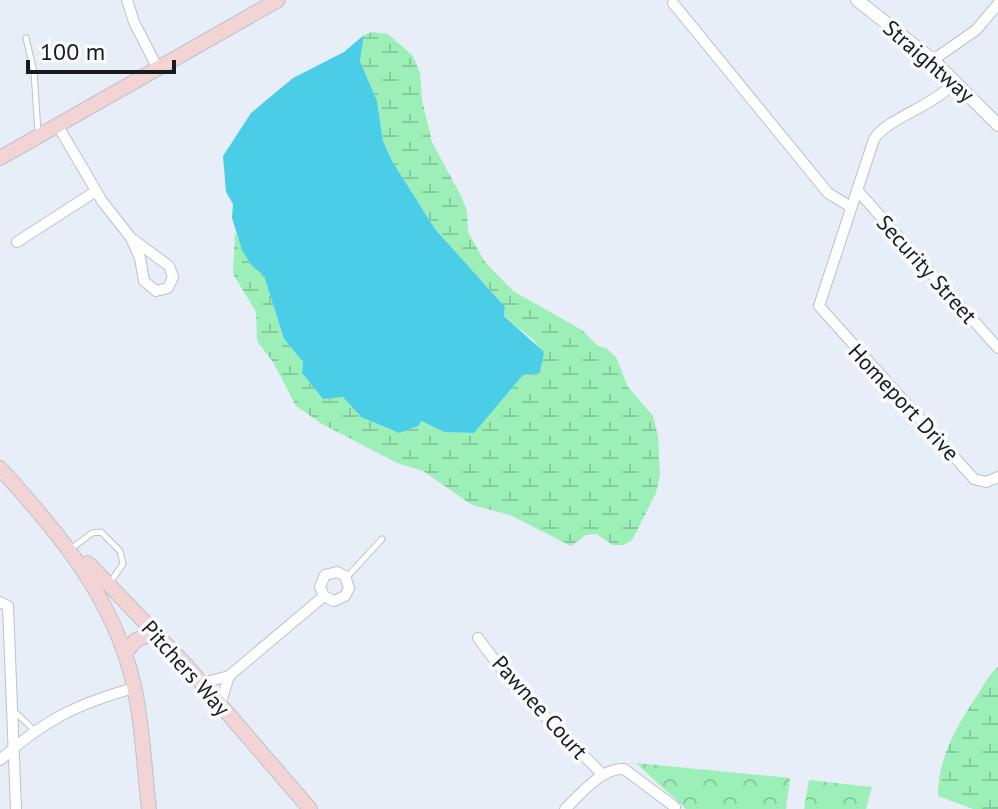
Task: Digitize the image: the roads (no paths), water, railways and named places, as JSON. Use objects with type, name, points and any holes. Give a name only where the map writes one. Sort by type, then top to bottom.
[{"type":"main road","points":[[0,158],[278,0]]},
{"type":"main road","points":[[0,468],[57,532],[98,592],[118,634],[134,688],[149,809]]},
{"type":"main road","name":"Pitchers Way","points":[[57,532],[156,632],[310,809]]},
{"type":"main road","points":[[118,634],[142,618]]},
{"type":"main road","points":[[125,653],[136,640],[156,632]]},
{"type":"street","points":[[127,0],[134,22],[158,69]]},
{"type":"street","name":"Straightway","points":[[857,0],[933,60],[998,125]]},
{"type":"street","points":[[673,3],[828,193],[851,207],[877,134],[936,100],[955,82]]},
{"type":"street","points":[[933,60],[976,30],[998,4]]},
{"type":"street","points":[[58,126],[96,191],[131,238],[170,268],[172,280],[168,288],[156,291],[146,284],[131,238]]},
{"type":"street","name":"Security Street","points":[[857,190],[998,348]]},
{"type":"street","points":[[17,242],[96,191]]},
{"type":"street","name":"Homeport Drive","points":[[851,207],[819,306],[974,479],[986,482],[998,477]]},
{"type":"street","points":[[337,572],[346,578],[349,588],[343,598],[331,601],[324,596],[320,587],[325,575],[337,572]]},
{"type":"street","points":[[202,683],[229,676],[324,596]]},
{"type":"street","points":[[4,604],[16,809]]},
{"type":"street","name":"Pawnee Court","points":[[478,638],[512,683],[603,775]]},
{"type":"street","points":[[220,705],[229,676]]},
{"type":"street","points":[[0,760],[34,730],[76,705],[134,688]]},
{"type":"street","points":[[565,809],[603,775],[611,770],[624,769],[675,807]]},
{"type":"lane","points":[[26,38],[34,72],[38,136]]},
{"type":"lane","points":[[72,548],[92,533],[101,532],[120,551],[123,564],[108,585]]},
{"type":"lane","points":[[346,578],[382,539]]},
{"type":"lane","points":[[9,704],[20,720],[34,730]]},
{"type":"water","points":[[364,35],[360,61],[377,101],[383,141],[392,161],[435,229],[505,307],[504,316],[544,352],[540,373],[523,375],[474,433],[444,432],[421,421],[418,426],[399,433],[361,417],[343,397],[323,399],[302,373],[303,362],[284,339],[264,276],[252,266],[242,250],[232,218],[233,204],[226,192],[223,156],[251,113],[293,78],[344,52]]}]
